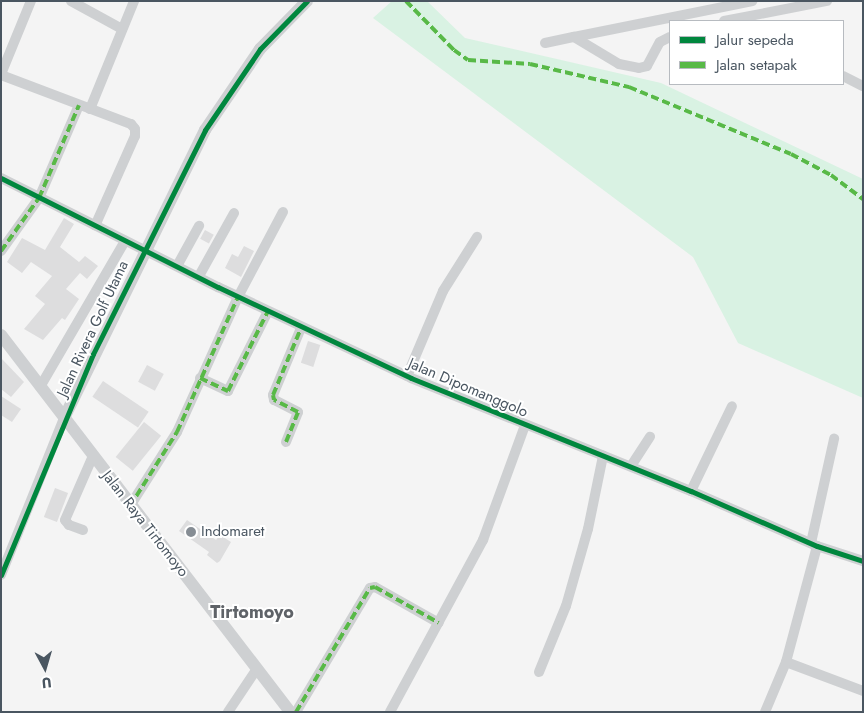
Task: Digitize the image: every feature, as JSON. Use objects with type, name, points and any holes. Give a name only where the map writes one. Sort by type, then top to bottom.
[{"type":"street","points":[[31,1],[1,75],[90,109],[135,129],[135,136],[95,226]]},
{"type":"street","points":[[71,1],[122,29]]},
{"type":"street","points":[[90,109],[134,1]]},
{"type":"street","points":[[545,43],[752,1]]},
{"type":"street","points":[[732,6],[732,20],[827,1]]},
{"type":"street","name":"Jalan Rivera Golf Utama","points":[[64,418],[144,250],[205,130],[260,49],[307,2]]},
{"type":"street","points":[[574,37],[630,68],[647,66],[660,42],[669,38]]},
{"type":"street","points":[[844,76],[863,86]]},
{"type":"street","points":[[1,251],[39,198],[80,105]]},
{"type":"street","name":"Jalan Dipomanggolo","points":[[1,178],[125,241],[239,295],[301,328],[406,376],[525,426],[691,491],[814,544],[863,561]]},
{"type":"street","points":[[130,506],[177,432],[239,295],[283,212]]},
{"type":"street","points":[[199,276],[234,213]]},
{"type":"street","points":[[177,266],[199,226]]},
{"type":"street","points":[[406,376],[443,291],[477,237]]},
{"type":"street","points":[[40,387],[125,241]]},
{"type":"street","points":[[200,378],[228,391],[268,311]]},
{"type":"street","points":[[286,442],[298,412],[274,400],[273,395],[301,328]]},
{"type":"street","name":"Jalan Raya Tirtomoyo","points":[[1,335],[130,506],[290,712]]},
{"type":"street","points":[[691,491],[732,406]]},
{"type":"street","points":[[1,575],[64,418]]},
{"type":"street","points":[[390,712],[483,540],[525,426]]},
{"type":"street","points":[[630,466],[650,437]]},
{"type":"street","points":[[765,712],[786,662],[814,544],[834,439]]},
{"type":"street","points":[[83,530],[69,525],[65,520],[93,456]]},
{"type":"street","points":[[538,672],[566,606],[588,529],[603,456]]},
{"type":"street","points":[[296,712],[370,588],[376,587],[439,623]]},
{"type":"street","points":[[786,662],[863,691]]},
{"type":"street","points":[[228,712],[256,670]]},
{"type":"green space","points":[[392,1],[427,1],[465,38],[661,83],[863,179],[863,398],[738,343],[693,257],[373,18]]},
{"type":"building","points":[[64,218],[74,224],[60,247],[79,262],[85,256],[98,266],[87,279],[80,273],[66,289],[79,299],[65,320],[62,318],[43,340],[24,329],[45,304],[35,296],[52,276],[31,262],[22,273],[7,262],[22,238],[45,250]]},
{"type":"building","points":[[205,230],[214,235],[209,244],[200,239]]},
{"type":"building","points":[[244,246],[254,251],[241,277],[225,268],[232,254],[238,257]]},
{"type":"building","points":[[308,341],[320,345],[313,367],[301,363]]},
{"type":"building","points":[[1,358],[24,382],[11,397],[1,389]]},
{"type":"building","points":[[147,365],[164,374],[155,391],[138,382]]},
{"type":"building","points":[[103,381],[149,412],[138,428],[92,397]]},
{"type":"building","points":[[1,396],[21,409],[12,422],[1,415]]},
{"type":"building","points":[[144,422],[161,436],[133,471],[116,457]]},
{"type":"building","points":[[55,488],[68,493],[57,522],[44,517]]},
{"type":"building","points":[[187,520],[216,540],[220,535],[231,542],[220,561],[217,563],[207,555],[209,552],[179,531]]},
{"type":"marked path","points":[[406,1],[454,50],[468,60],[530,64],[629,87],[791,154],[831,175],[863,199]]},
{"type":"marked path","points":[[1,251],[39,198],[79,105]]},
{"type":"marked path","points":[[130,506],[177,432],[239,295]]},
{"type":"marked path","points":[[200,378],[228,391],[268,311]]},
{"type":"marked path","points":[[286,442],[298,412],[274,400],[273,395],[301,328]]},
{"type":"marked path","points":[[296,712],[370,588],[375,587],[439,623]]},
{"type":"cycle path","points":[[1,575],[93,354],[205,130],[260,49],[307,1]]},
{"type":"cycle path","points":[[1,178],[218,287],[411,378],[691,491],[817,546],[863,561]]},
{"type":"place","name":"Indomaret","points":[[191,532]]},
{"type":"district","name":"Tirtomoyo","points":[[252,612]]}]
